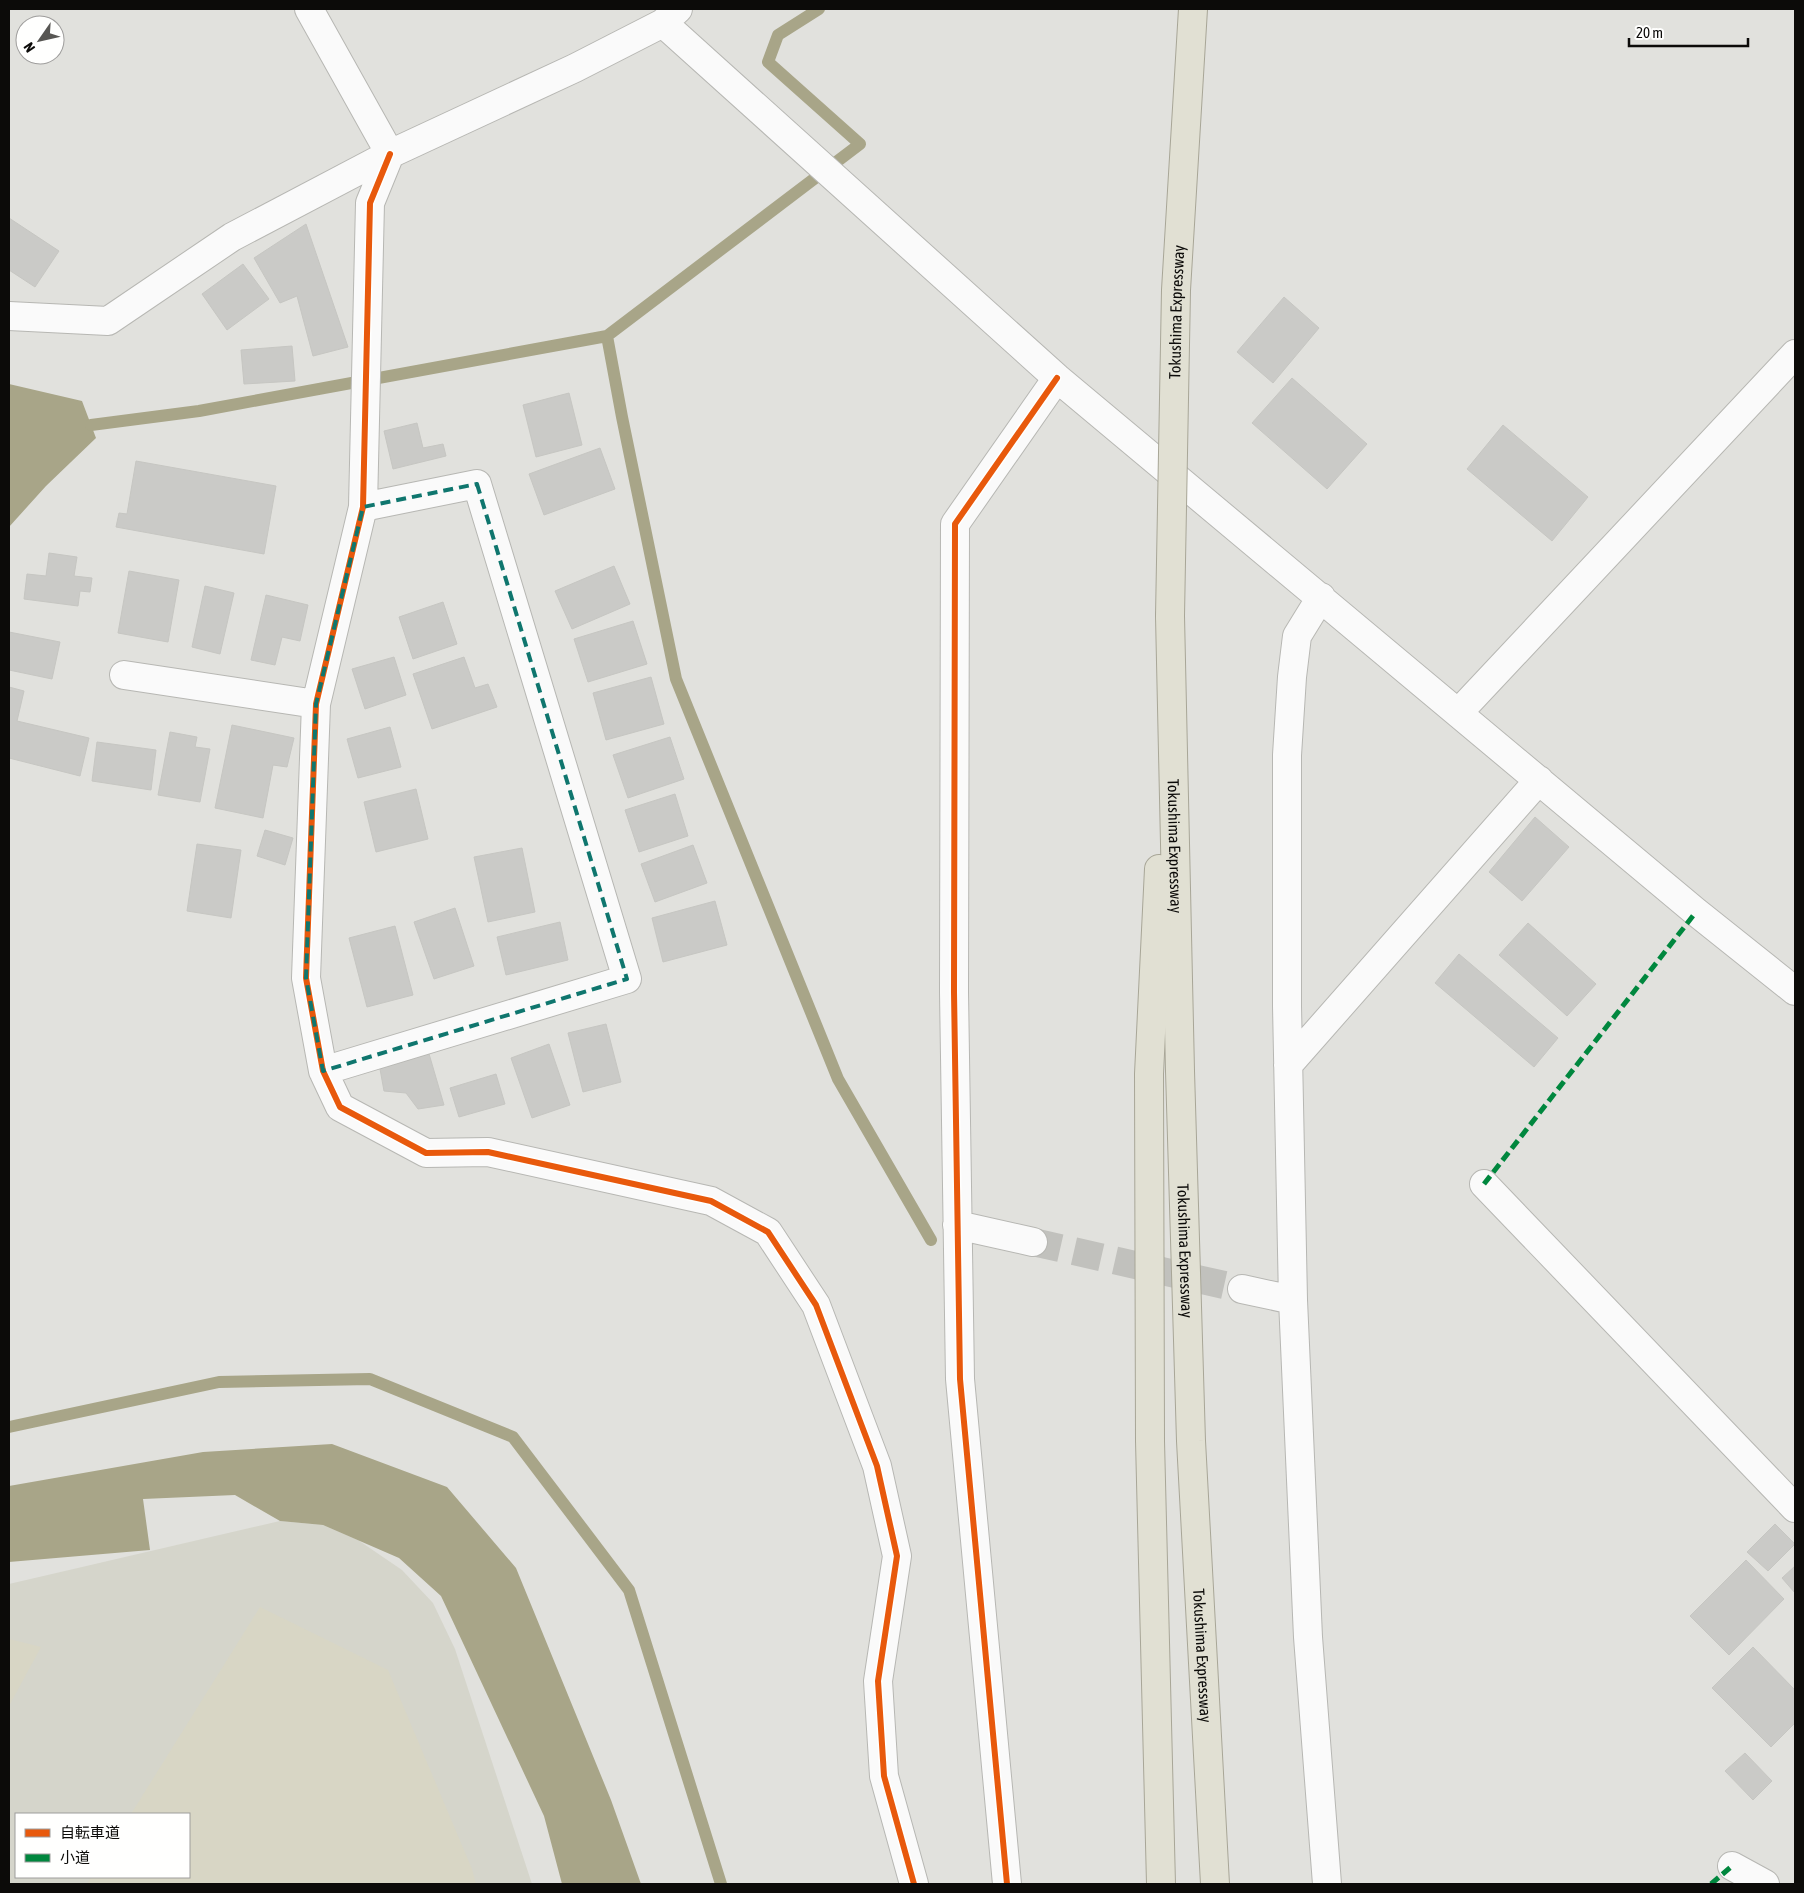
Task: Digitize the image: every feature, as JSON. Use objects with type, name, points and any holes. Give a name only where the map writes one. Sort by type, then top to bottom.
[{"type":"highway","name":"Tokushima Expressway","points":[[1160,1884],[1150,1441],[1149,1074],[1170,616],[1176,290],[1193,9]]},
{"type":"highway","name":"Tokushima Expressway","points":[[1170,616],[1179,1052],[1190,1431],[1215,1884]]},
{"type":"street","points":[[309,9],[390,154]]},
{"type":"street","points":[[9,316],[108,321],[232,236],[390,154],[575,68],[671,16],[808,154],[1057,378],[1696,912],[1795,991]]},
{"type":"street","points":[[390,154],[370,203],[363,507],[316,704],[306,978],[323,1071],[340,1107],[426,1153],[488,1152],[711,1201],[768,1232],[816,1305],[877,1466],[897,1556],[878,1681],[884,1776],[914,1884]]},
{"type":"street","points":[[1459,712],[1795,354]]},
{"type":"street","points":[[1007,1884],[960,1379],[954,992],[955,524],[1057,378]]},
{"type":"street","points":[[323,1071],[627,979],[477,484],[363,507]]},
{"type":"street","points":[[1320,597],[1297,636],[1292,677],[1287,755],[1288,1065],[1293,1300],[1308,1637],[1327,1884]]},
{"type":"street","points":[[124,675],[316,704]]},
{"type":"street","points":[[1288,1065],[1539,780]]},
{"type":"street","points":[[1484,1184],[1795,1508]]},
{"type":"street","points":[[957,1225],[1033,1242]]},
{"type":"street","points":[[1242,1289],[1293,1300]]},
{"type":"street","points":[[1732,1866],[1764,1884]]},
{"type":"highlighted area","points":[[477,484],[627,979],[323,1071],[306,978],[316,704],[363,507]]},
{"type":"shaded area","points":[[9,384],[82,401],[96,438],[46,486],[9,527]]},
{"type":"shaded area","points":[[332,1444],[447,1487],[516,1568],[611,1800],[641,1884],[562,1884],[544,1816],[441,1596],[399,1558],[323,1525],[280,1521],[235,1495],[143,1499],[150,1550],[9,1562],[9,1486],[203,1452]]},
{"type":"shaded area","points":[[280,1521],[323,1525],[358,1540],[402,1570],[433,1603],[455,1649],[532,1884],[9,1884],[9,1584]]},
{"type":"shaded area","points":[[260,1607],[388,1670],[472,1869],[476,1884],[87,1884],[90,1878],[190,1878],[190,1813],[132,1813]]},
{"type":"shaded area","points":[[9,1639],[41,1647],[9,1706]]},
{"type":"building","points":[[9,218],[59,251],[35,287],[9,270]]},
{"type":"building","points":[[306,224],[348,347],[313,356],[297,296],[280,303],[254,258]]},
{"type":"building","points":[[243,264],[269,299],[227,330],[202,294]]},
{"type":"building","points":[[1284,297],[1319,328],[1273,383],[1237,352]]},
{"type":"building","points":[[292,346],[295,381],[244,384],[241,350]]},
{"type":"building","points":[[1292,378],[1367,444],[1327,489],[1252,423]]},
{"type":"building","points":[[569,393],[582,445],[536,457],[523,405]]},
{"type":"building","points":[[417,423],[423,448],[443,444],[446,456],[393,469],[384,431]]},
{"type":"building","points":[[1503,425],[1588,497],[1552,541],[1467,469]]},
{"type":"building","points":[[600,448],[615,489],[544,515],[529,474]]},
{"type":"building","points":[[136,461],[276,486],[264,554],[116,527],[119,513],[127,514]]},
{"type":"building","points":[[49,553],[77,557],[74,576],[92,578],[90,592],[80,591],[78,606],[24,599],[27,574],[46,576]]},
{"type":"building","points":[[614,566],[630,604],[572,629],[555,591]]},
{"type":"building","points":[[129,571],[179,580],[168,642],[118,633]]},
{"type":"building","points":[[205,586],[234,593],[220,654],[192,647]]},
{"type":"building","points":[[266,595],[308,605],[300,641],[282,637],[275,665],[251,660]]},
{"type":"building","points":[[443,602],[457,644],[413,659],[399,617]]},
{"type":"building","points":[[633,621],[647,664],[588,682],[574,639]]},
{"type":"building","points":[[9,632],[60,642],[52,679],[9,670]]},
{"type":"building","points":[[394,657],[406,695],[365,709],[352,669]]},
{"type":"building","points":[[464,657],[475,688],[488,684],[497,707],[432,729],[413,674]]},
{"type":"building","points":[[651,677],[664,724],[606,740],[593,693]]},
{"type":"building","points":[[9,687],[24,691],[17,721],[89,738],[80,776],[9,758]]},
{"type":"building","points":[[232,725],[294,738],[287,767],[273,765],[263,818],[215,808]]},
{"type":"building","points":[[390,727],[401,767],[358,778],[347,739]]},
{"type":"building","points":[[170,732],[197,737],[195,747],[210,749],[200,802],[158,795]]},
{"type":"building","points":[[670,737],[684,779],[628,798],[613,755]]},
{"type":"building","points":[[97,742],[156,750],[151,790],[92,781]]},
{"type":"building","points":[[416,789],[428,839],[376,852],[364,802]]},
{"type":"building","points":[[675,794],[688,836],[639,852],[625,810]]},
{"type":"building","points":[[1535,817],[1569,847],[1522,901],[1489,872]]},
{"type":"building","points":[[265,830],[293,838],[285,865],[257,856]]},
{"type":"building","points":[[197,844],[241,850],[231,918],[187,911]]},
{"type":"building","points":[[693,845],[707,883],[655,902],[641,864]]},
{"type":"building","points":[[522,848],[535,912],[488,922],[474,857]]},
{"type":"building","points":[[715,901],[727,945],[663,962],[652,918]]},
{"type":"building","points":[[455,908],[474,966],[434,979],[414,922]]},
{"type":"building","points":[[560,922],[568,960],[506,975],[497,937]]},
{"type":"building","points":[[1528,923],[1596,984],[1567,1016],[1499,955]]},
{"type":"building","points":[[395,926],[413,995],[367,1007],[349,938]]},
{"type":"building","points":[[1459,954],[1558,1038],[1534,1067],[1435,983]]},
{"type":"building","points":[[606,1024],[621,1082],[583,1092],[568,1033]]},
{"type":"building","points":[[549,1044],[570,1105],[532,1118],[511,1058]]},
{"type":"building","points":[[427,1047],[444,1105],[418,1109],[406,1093],[384,1091],[380,1069]]},
{"type":"building","points":[[496,1074],[505,1104],[459,1117],[450,1088]]},
{"type":"building","points":[[1775,1524],[1795,1544],[1768,1571],[1747,1552]]},
{"type":"building","points":[[1746,1560],[1784,1599],[1729,1655],[1690,1616]]},
{"type":"building","points":[[1795,1566],[1795,1593],[1782,1578]]},
{"type":"building","points":[[1753,1647],[1795,1690],[1795,1723],[1771,1747],[1712,1688]]},
{"type":"building","points":[[1745,1753],[1772,1781],[1753,1800],[1725,1771]]},
{"type":"waterway","points":[[91,425],[199,411],[607,336],[860,144],[768,62],[778,35],[819,9]]},
{"type":"waterway","points":[[607,336],[676,679],[838,1079],[931,1240]]},
{"type":"waterway","points":[[9,1427],[219,1382],[370,1379],[513,1437],[629,1590],[721,1884]]},
{"type":"tunnel","points":[[1033,1242],[1242,1289]]},
{"type":"marked path","points":[[1484,1184],[1696,912]]},
{"type":"marked path","points":[[1711,1884],[1732,1866]]},
{"type":"cycle path","points":[[390,154],[370,203],[363,507],[316,704],[306,978],[323,1071],[340,1107],[426,1153],[488,1152],[711,1201],[768,1232],[816,1305],[877,1466],[897,1556],[878,1681],[884,1776],[914,1884]]},
{"type":"cycle path","points":[[1007,1884],[960,1379],[954,992],[955,524],[1057,378]]}]
